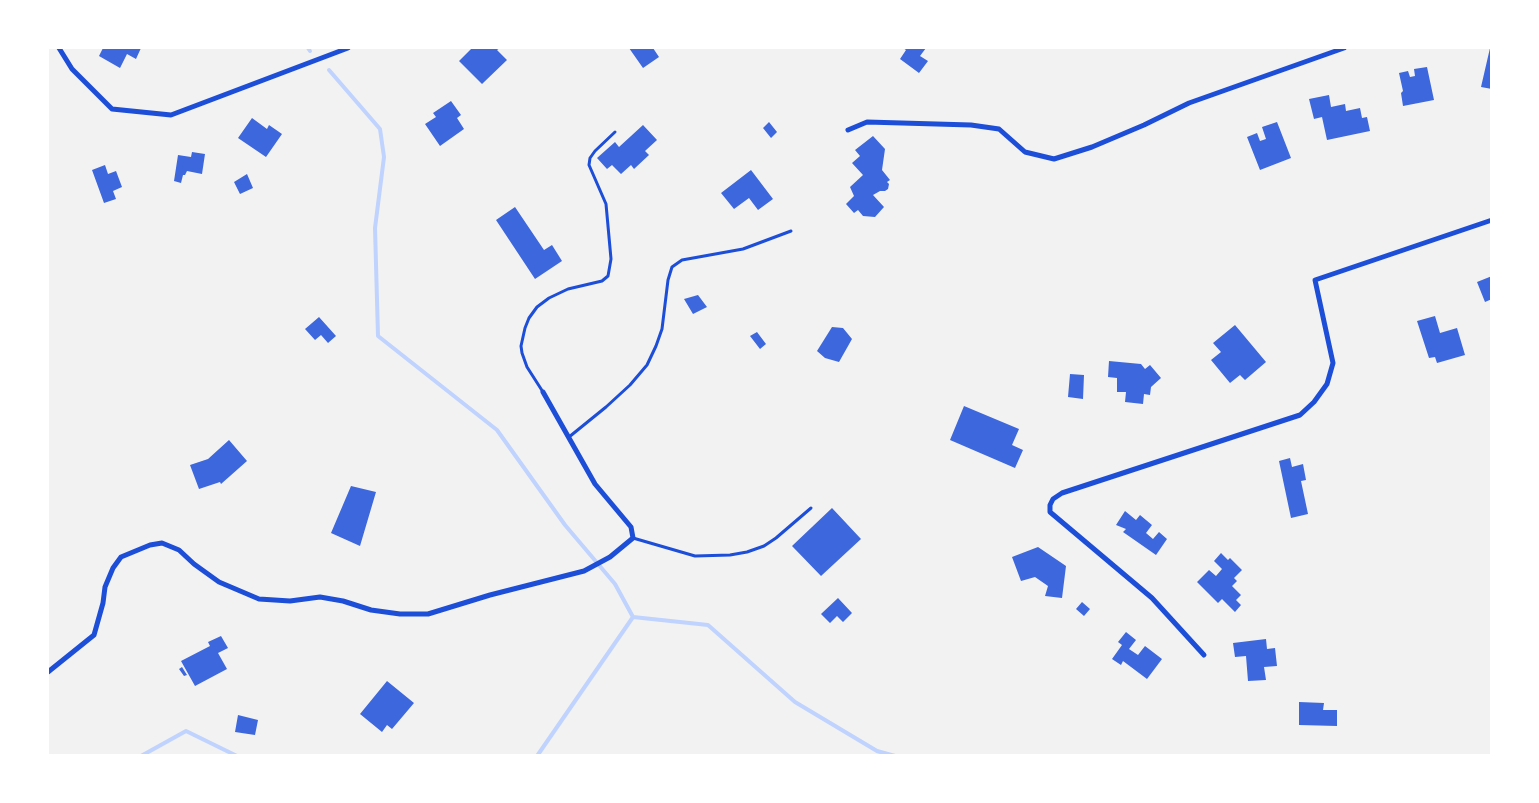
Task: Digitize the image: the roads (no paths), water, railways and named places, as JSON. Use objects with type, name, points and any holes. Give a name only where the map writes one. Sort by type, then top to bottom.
[{"type":"street","points":[[59,48],[72,69],[112,109],[171,115],[348,48]]},
{"type":"street","points":[[848,130],[867,122],[971,125],[999,129],[1025,152],[1054,159],[1144,125],[1189,103],[1344,48]]},
{"type":"street","points":[[1204,655],[1152,598],[1050,512],[1050,505],[1053,499],[1062,493],[1300,415],[1314,402],[1327,384],[1333,363],[1314,280],[1492,220]]},
{"type":"street","points":[[48,672],[94,635],[103,604],[105,588],[113,568],[121,557],[150,545],[162,543],[179,550],[194,564],[219,582],[259,599],[290,602],[320,597],[342,601],[371,610],[400,614],[428,614],[490,595],[584,571],[610,557],[633,538],[632,527],[595,484],[543,392]]},
{"type":"lane","points":[[543,392],[527,367],[522,353],[521,346],[525,328],[537,307],[549,298],[568,289],[602,281],[608,276],[612,258],[606,204],[589,165],[590,158],[595,151],[615,132]]},
{"type":"lane","points":[[569,438],[630,385],[647,365],[662,329],[668,280],[672,267],[682,260],[743,249],[791,231]]},
{"type":"lane","points":[[633,538],[695,556],[713,557],[730,555],[764,546],[811,508]]},
{"type":"waterway","points":[[329,70],[380,129],[384,157],[375,228],[378,336],[497,430],[565,525],[615,584],[633,617],[708,625],[795,702],[877,751],[895,756]]},
{"type":"waterway","points":[[537,756],[633,617]]},
{"type":"waterway","points":[[141,756],[186,731],[237,756]]}]
